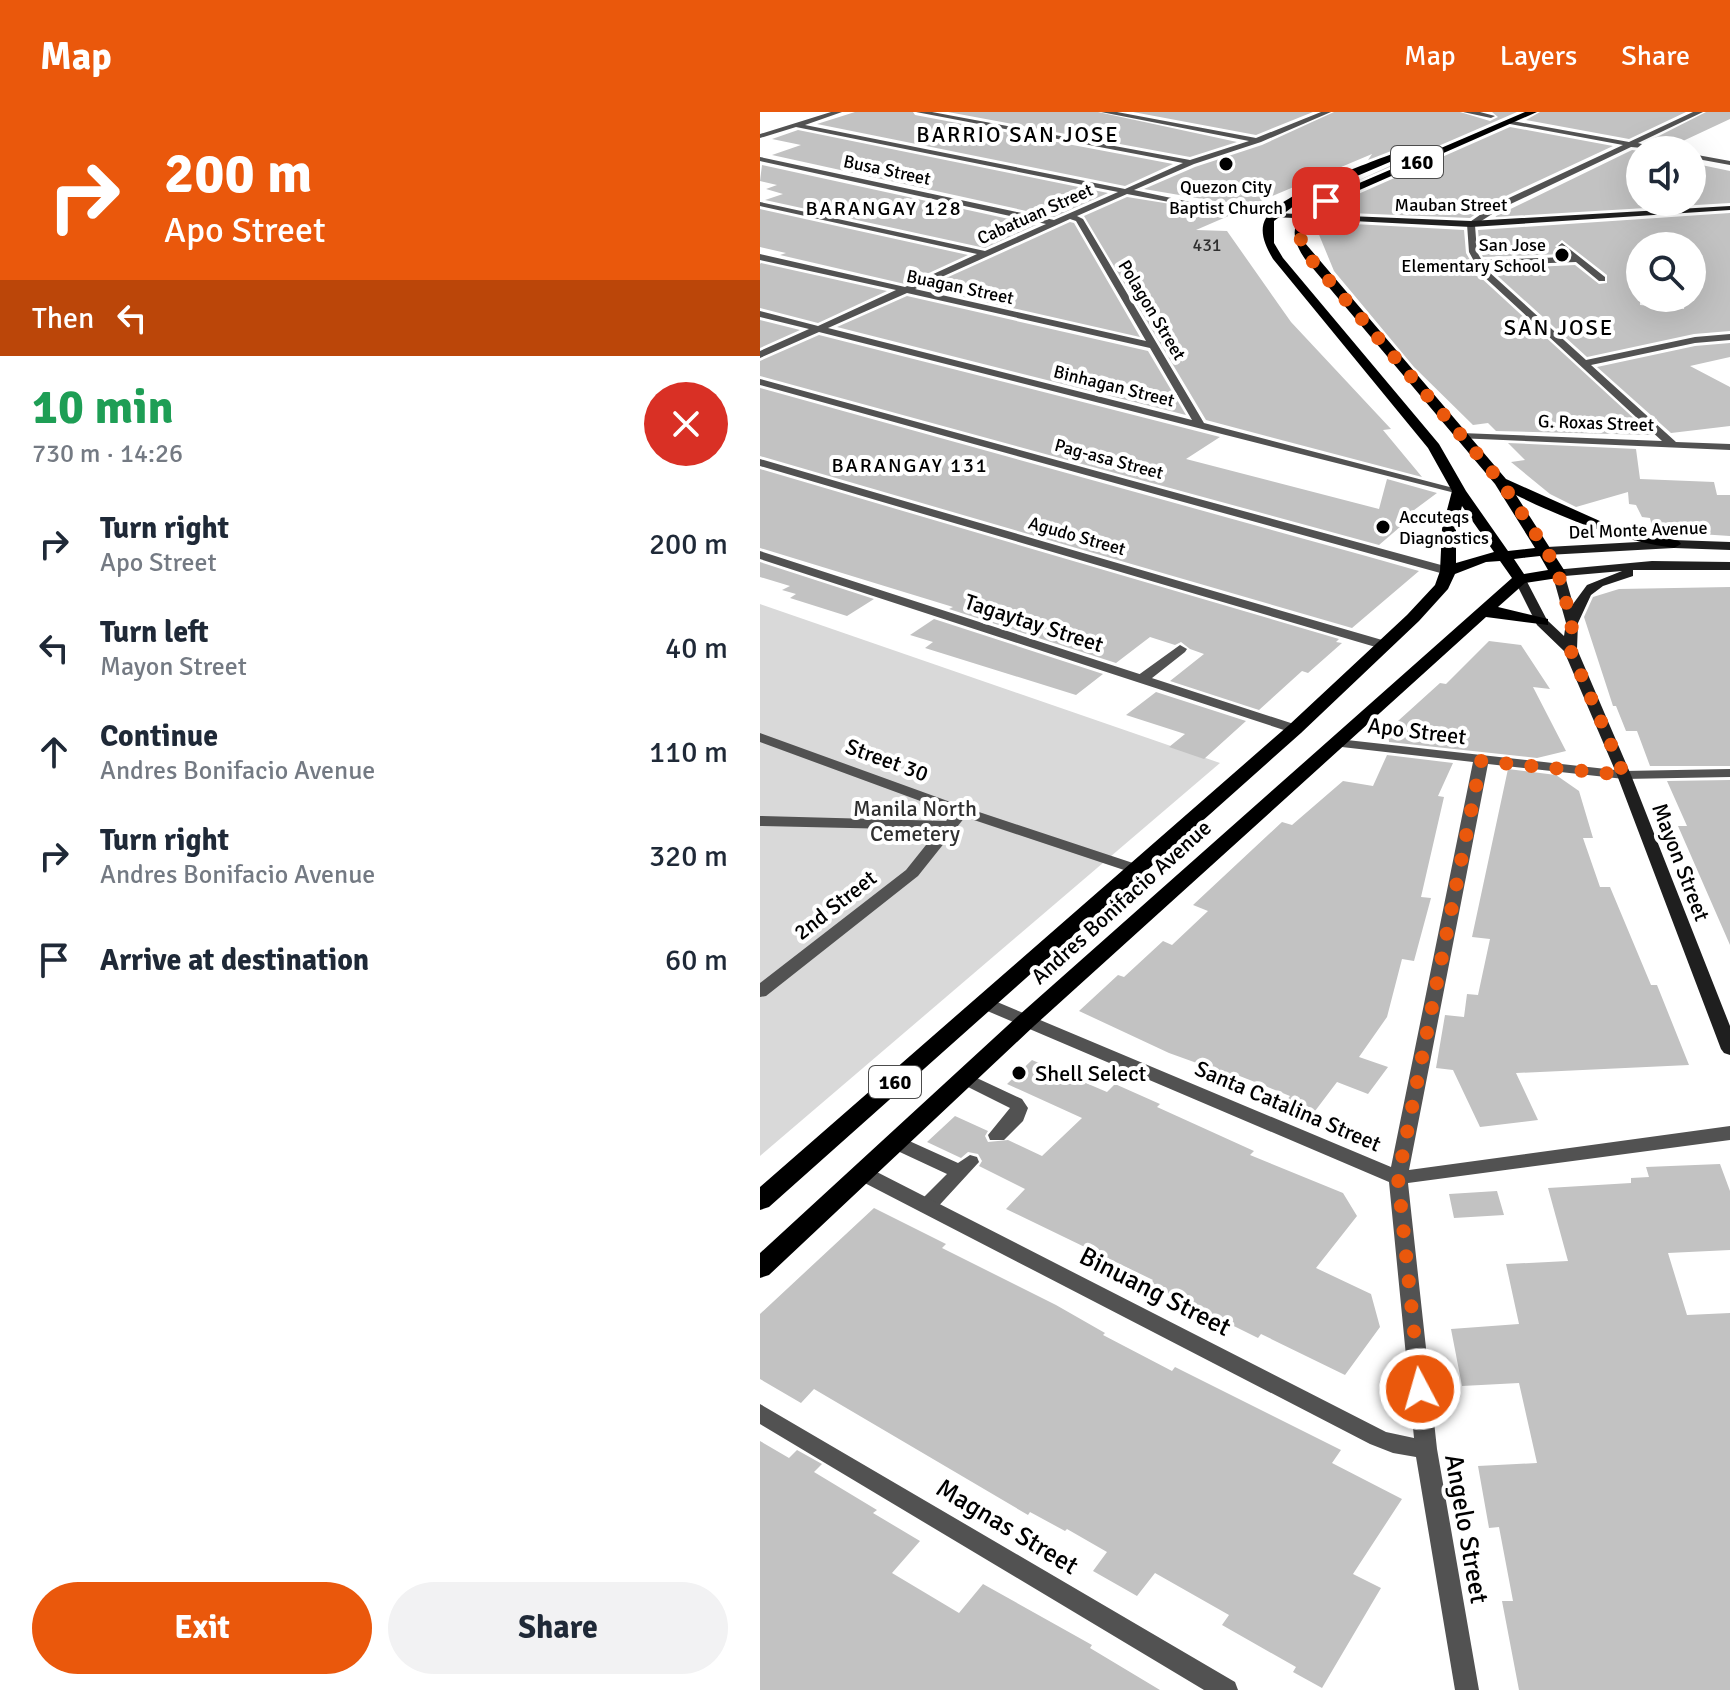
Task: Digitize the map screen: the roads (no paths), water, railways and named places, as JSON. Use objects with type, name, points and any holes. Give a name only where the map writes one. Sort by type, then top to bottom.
[{"type":"main road","name":"160","points":[[1304,217],[1326,201],[1533,112]]},
{"type":"main road","name":"160","points":[[1468,126],[1496,114]]},
{"type":"main road","name":"160","points":[[1274,215],[1314,190],[1426,144]]},
{"type":"main road","name":"Mauban Street","points":[[1274,215],[1471,224],[1730,208]]},
{"type":"main road","points":[[1274,215],[1267,231],[1269,243],[1278,259],[1434,447],[1459,491],[1520,579],[1558,573],[1501,482],[1309,257],[1300,243],[1299,227],[1304,217]]},
{"type":"main road","points":[[1501,482],[1557,511],[1609,531],[1674,544]]},
{"type":"main road","points":[[1459,491],[1449,529],[1448,571],[1503,555],[1547,551]]},
{"type":"main road","name":"Del Monte Avenue","points":[[1547,551],[1674,544],[1730,546]]},
{"type":"main road","points":[[1572,623],[1581,597],[1591,587],[1652,565]]},
{"type":"main road","name":"Del Monte Avenue","points":[[1558,573],[1652,565],[1730,566]]},
{"type":"main road","name":"Andres Bonifacio Avenue","points":[[760,1201],[1295,729],[1442,586],[1448,571]]},
{"type":"main road","name":"Mayon Street","points":[[1558,573],[1572,623],[1570,649]]},
{"type":"main road","name":"Andres Bonifacio Avenue","points":[[760,1268],[1026,1021],[1520,579]]},
{"type":"main road","name":"Mayon Street","points":[[1520,579],[1542,622],[1570,649],[1624,775],[1730,1049]]},
{"type":"main road","points":[[1482,613],[1509,614],[1542,622]]},
{"type":"street","points":[[760,136],[838,112]]},
{"type":"street","points":[[920,112],[1191,162]]},
{"type":"street","points":[[1105,112],[1258,140]]},
{"type":"street","name":"Cabatuan Street","points":[[760,355],[1191,162],[1258,140],[1327,112]]},
{"type":"street","points":[[1467,112],[1496,114]]},
{"type":"street","points":[[1646,136],[1699,112]]},
{"type":"street","points":[[1301,114],[1315,117]]},
{"type":"street","points":[[1510,122],[1626,143]]},
{"type":"street","name":"Mauban Street","points":[[796,125],[1124,191],[1274,215]]},
{"type":"street","points":[[1626,145],[1497,207],[1471,224],[1473,252],[1478,263],[1673,445]]},
{"type":"street","name":"Busa Street","points":[[760,159],[1055,223]]},
{"type":"street","points":[[1706,159],[1730,163]]},
{"type":"street","points":[[760,204],[987,254]]},
{"type":"street","name":"Polagon Street","points":[[1069,216],[1079,219],[1201,427]]},
{"type":"street","points":[[1562,246],[1602,279]]},
{"type":"street","name":"Buagan Street","points":[[760,257],[1155,346]]},
{"type":"street","points":[[1478,263],[1577,259]]},
{"type":"street","name":"Binhagan Street","points":[[760,314],[1459,491]]},
{"type":"street","points":[[1586,363],[1695,340],[1730,337]]},
{"type":"street","name":"Pag-asa Street","points":[[760,382],[1448,571]]},
{"type":"street","name":"G. Roxas Street","points":[[1461,436],[1730,447]]},
{"type":"street","name":"Agudo Street","points":[[760,462],[1384,645]]},
{"type":"street","name":"Tagaytay Street","points":[[760,555],[1295,729]]},
{"type":"street","points":[[1142,679],[1180,649]]},
{"type":"street","name":"Street 30","points":[[760,737],[962,811],[1136,869]]},
{"type":"street","name":"Apo Street","points":[[1338,743],[1624,775],[1730,773]]},
{"type":"street","name":"Angelo Street","points":[[1467,1690],[1426,1449],[1398,1178],[1481,761]]},
{"type":"street","name":"2nd Street","points":[[760,992],[912,873],[962,811]]},
{"type":"street","points":[[760,821],[948,826]]},
{"type":"street","name":"Santa Catalina Street","points":[[984,1003],[1398,1178],[1730,1133]]},
{"type":"street","points":[[964,1078],[1016,1103],[1019,1108],[1016,1116],[997,1135]]},
{"type":"street","points":[[896,1142],[965,1167],[927,1206]]},
{"type":"street","name":"Binuang Street","points":[[862,1173],[1378,1438],[1393,1444],[1426,1449]]},
{"type":"street","name":"Magnas Street","points":[[760,1413],[1226,1690]]},
{"type":"place","name":"Quezon City Baptist Church","points":[[1226,164]]},
{"type":"place","name":"San Jose Elementary School","points":[[1562,255]]},
{"type":"place","name":"Accuteqs Diagnostics","points":[[1383,527]]},
{"type":"place","name":"Shell Select","points":[[1019,1073]]},
{"type":"district","name":"BARRIO SAN JOSE","points":[[1018,134]]},
{"type":"district","name":"BARANGAY 128","points":[[884,208]]},
{"type":"district","name":"SAN JOSE","points":[[1559,327]]},
{"type":"district","name":"BARANGAY 131","points":[[910,465]]},
{"type":"park label","name":"Manila North Cemetery","points":[[915,820]]}]
